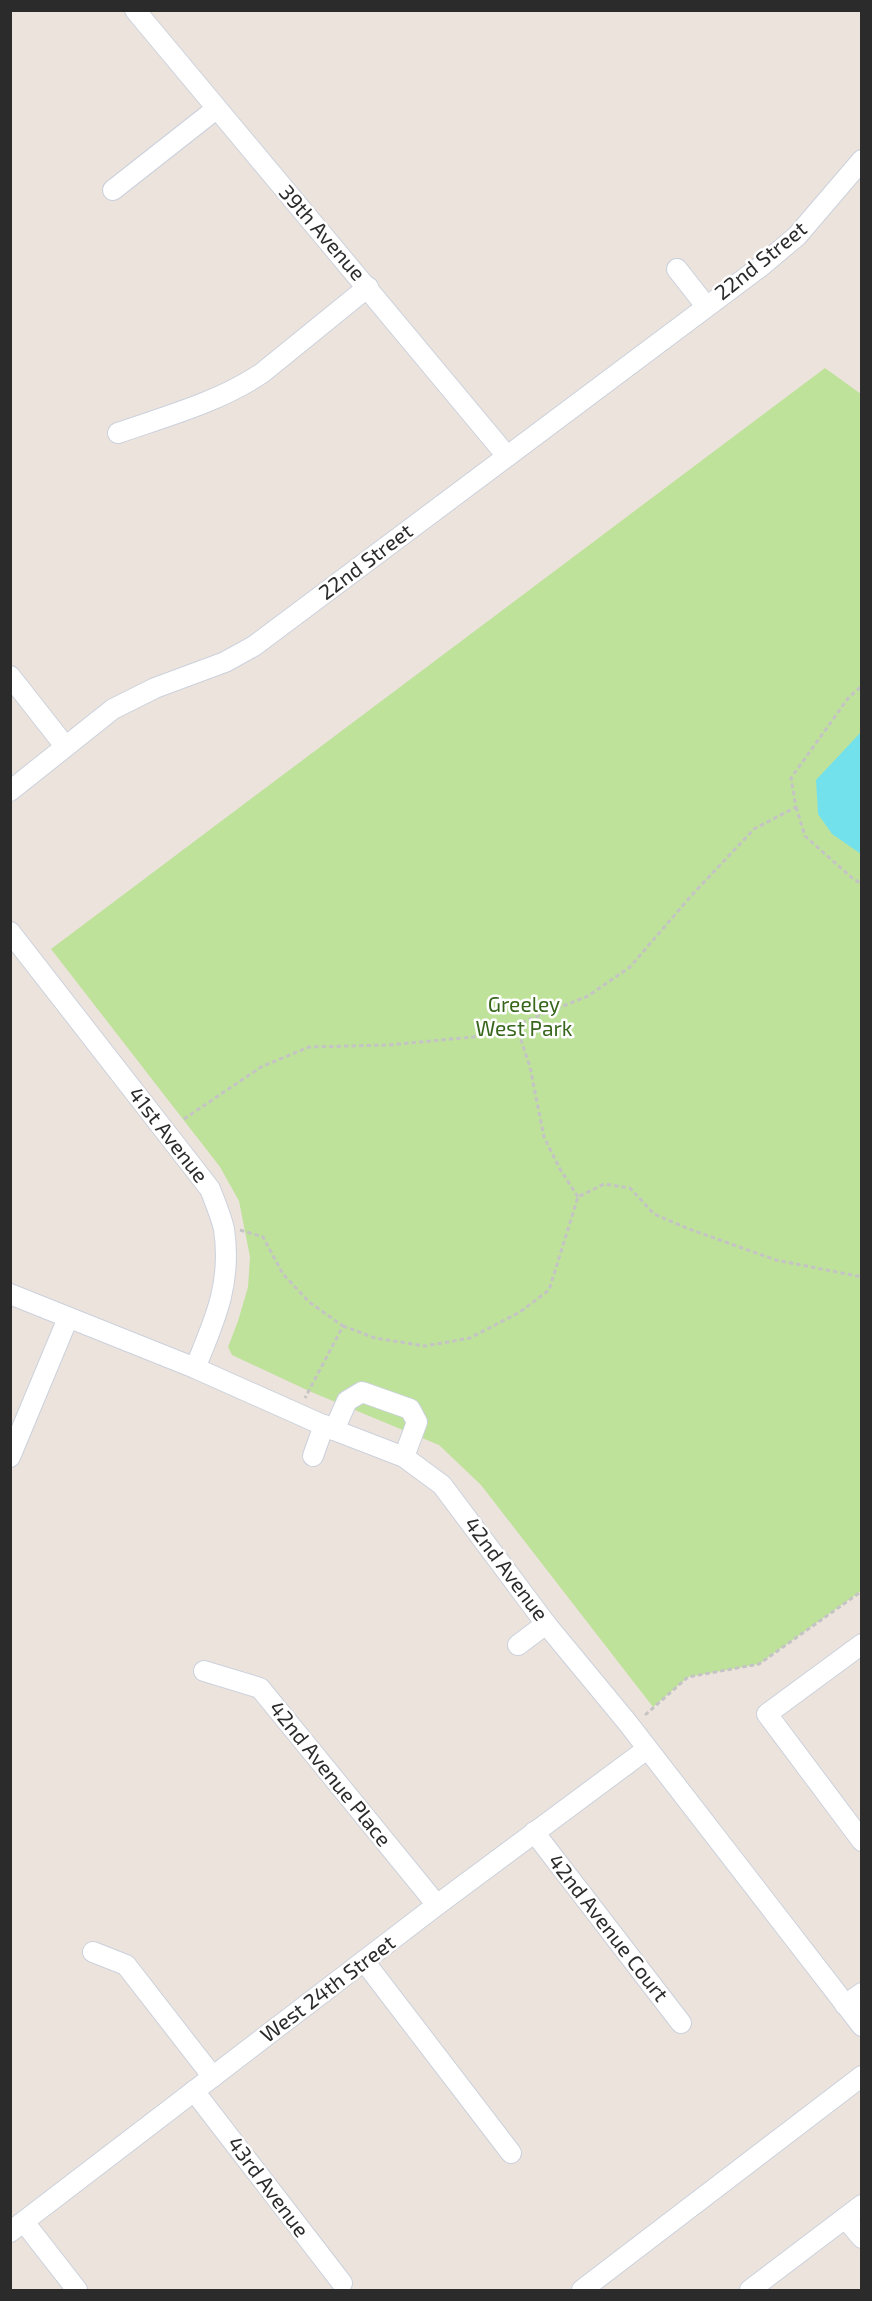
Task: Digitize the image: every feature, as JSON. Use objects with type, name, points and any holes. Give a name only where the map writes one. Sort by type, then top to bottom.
[{"type":"street","name":"39th Avenue","points":[[135,10],[507,456]]},
{"type":"street","points":[[113,190],[216,109]]},
{"type":"street","name":"22nd Street","points":[[10,791],[113,709],[155,688],[225,662],[254,646],[760,267],[797,236],[861,160]]},
{"type":"street","name":"22nd Street","points":[[677,269],[706,306]]},
{"type":"street","points":[[118,434],[203,404],[244,386],[368,287]]},
{"type":"street","points":[[10,676],[65,746]]},
{"type":"street","name":"41st Avenue","points":[[10,932],[210,1189],[224,1228],[226,1277],[218,1310],[195,1368]]},
{"type":"street","name":"42nd Avenue","points":[[10,1294],[195,1368],[298,1414],[404,1457],[442,1485],[546,1624],[632,1729],[861,2026]]},
{"type":"street","points":[[10,1457],[68,1318]]},
{"type":"street","points":[[313,1455],[347,1401],[362,1392],[410,1409],[417,1422],[404,1457]]},
{"type":"street","points":[[518,1645],[546,1624]]},
{"type":"street","points":[[861,1644],[767,1714],[861,1841]]},
{"type":"street","name":"42nd Avenue Place","points":[[204,1671],[260,1688],[437,1905]]},
{"type":"street","name":"West 24th Street","points":[[17,2227],[437,1905],[647,1749]]},
{"type":"street","name":"42nd Avenue Court","points":[[534,1832],[681,2023]]},
{"type":"street","points":[[93,1952],[126,1965],[213,2077]]},
{"type":"street","points":[[364,1961],[512,2153]]},
{"type":"street","points":[[844,2005],[861,1993]]},
{"type":"street","points":[[582,2290],[861,2076]]},
{"type":"street","name":"43rd Avenue","points":[[194,2091],[342,2283]]},
{"type":"street","points":[[750,2290],[861,2205]]},
{"type":"street","points":[[845,2218],[861,2238]]},
{"type":"street","points":[[17,2227],[77,2290]]},
{"type":"path","points":[[861,686],[849,697],[791,778],[796,807],[805,836],[861,884]]},
{"type":"path","points":[[184,1119],[261,1066],[309,1047],[388,1045],[473,1037],[516,1025],[588,996],[630,967],[691,896],[754,830],[796,807]]},
{"type":"path","points":[[516,1025],[530,1067],[544,1137],[560,1169],[578,1197]]},
{"type":"path","points":[[224,1228],[246,1231],[263,1237],[283,1274],[309,1302],[343,1326],[375,1338],[425,1346],[470,1338],[520,1312],[549,1290],[578,1197],[604,1184],[630,1188],[654,1214],[689,1229],[776,1260],[861,1277]]},
{"type":"path","points":[[298,1414],[343,1326]]},
{"type":"path","points":[[632,1729],[687,1677],[759,1664],[861,1591]]},
{"type":"green space","name":"Greeley West Park","points":[[825,368],[861,394],[861,1591],[759,1664],[688,1677],[653,1707],[481,1485],[439,1445],[309,1391],[232,1355],[228,1347],[248,1287],[250,1257],[239,1201],[220,1167],[51,949]]},
{"type":"water","points":[[861,732],[861,854],[832,834],[818,814],[816,780]]}]
